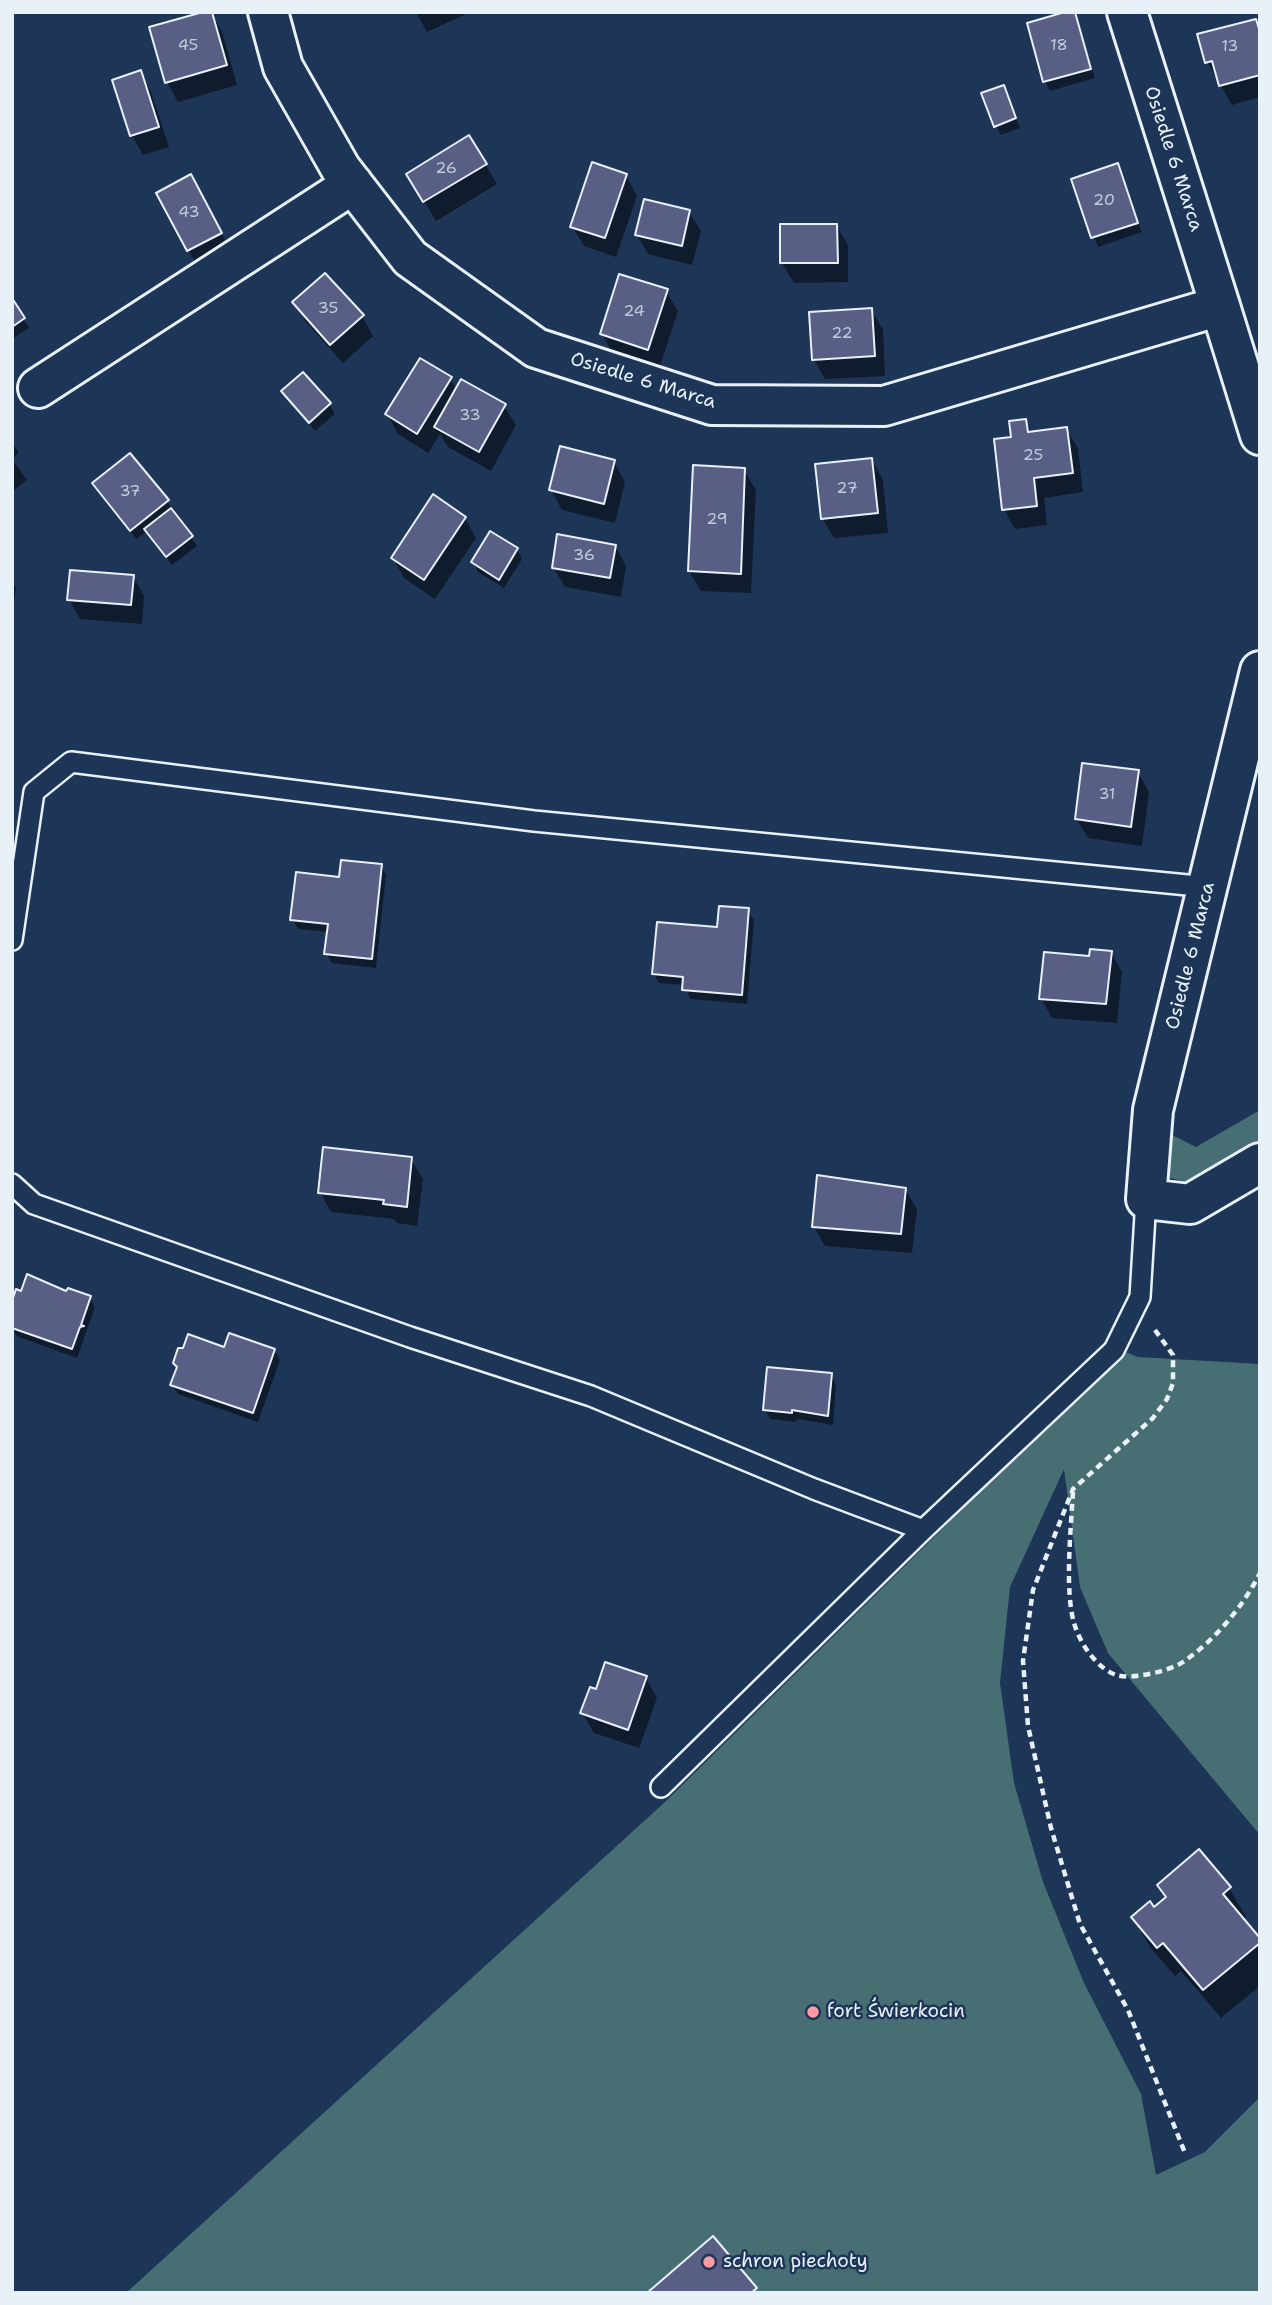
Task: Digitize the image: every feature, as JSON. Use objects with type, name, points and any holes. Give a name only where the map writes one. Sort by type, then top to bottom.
[{"type":"street","name":"Osiedle 6 Marca","points":[[268,12],[283,67],[341,169],[410,258],[536,348],[712,405],[884,407],[1220,306]]},
{"type":"street","name":"Osiedle 6 Marca","points":[[1127,12],[1260,435]]},
{"type":"street","points":[[38,388],[353,184]]},
{"type":"street","name":"Osiedle 6 Marca","points":[[1146,1199],[1153,1110],[1260,671]]},
{"type":"street","points":[[1146,1199],[1190,1204],[1260,1163]]},
{"type":"lane","points":[[12,940],[34,792],[71,762],[534,821],[1208,887]]},
{"type":"lane","points":[[12,1184],[34,1204],[410,1338],[591,1396],[923,1531]]},
{"type":"lane","points":[[661,1787],[923,1531],[1114,1350],[1140,1297],[1146,1199]]},
{"type":"path","points":[[1134,1311],[1158,1332],[1174,1355],[1170,1391],[1153,1418],[1073,1489],[1033,1590],[1023,1661],[1028,1726],[1051,1828],[1080,1924],[1128,2010],[1185,2153]]},
{"type":"path","points":[[1073,1489],[1069,1567],[1075,1626],[1093,1658],[1117,1675],[1150,1675],[1182,1663],[1216,1634],[1251,1590],[1260,1573]]},
{"type":"green space","points":[[1260,1110],[1260,1148],[1201,1185],[1166,1177],[1168,1133],[1196,1147]]},
{"type":"green space","name":"fort Świerkocin","points":[[1123,1351],[1138,1357],[1260,1364],[1260,1835],[1108,1653],[1080,1587],[1064,1469],[1010,1587],[1000,1683],[1014,1783],[1043,1882],[1084,1983],[1141,2094],[1156,2175],[1205,2152],[1260,2097],[1260,2293],[126,2293],[665,1802]]},
{"type":"building","points":[[212,12],[227,65],[165,83],[149,27]]},
{"type":"building","points":[[1065,12],[1075,12],[1091,69],[1043,82],[1027,23]]},
{"type":"building","points":[[1256,19],[1260,32],[1260,75],[1219,86],[1212,61],[1205,63],[1197,34]]},
{"type":"building","points":[[141,70],[159,127],[130,136],[112,80]]},
{"type":"building","points":[[1004,85],[1016,118],[994,127],[981,93]]},
{"type":"building","points":[[469,135],[487,164],[423,202],[406,174]]},
{"type":"building","points":[[592,162],[627,174],[605,238],[570,227]]},
{"type":"building","points":[[1118,163],[1138,223],[1091,238],[1071,179]]},
{"type":"building","points":[[191,174],[222,233],[187,251],[156,193]]},
{"type":"building","points":[[644,199],[690,210],[682,246],[635,235]]},
{"type":"building","points":[[780,224],[837,224],[838,263],[780,263]]},
{"type":"building","points":[[325,273],[364,315],[330,345],[292,302]]},
{"type":"building","points":[[619,274],[668,289],[648,350],[600,334]]},
{"type":"building","points":[[12,298],[25,318],[12,327]]},
{"type":"building","points":[[872,308],[875,356],[812,360],[809,312]]},
{"type":"building","points":[[420,358],[452,377],[417,434],[385,414]]},
{"type":"building","points":[[303,372],[331,403],[309,423],[281,391]]},
{"type":"building","points":[[461,379],[506,404],[479,452],[434,427]]},
{"type":"building","points":[[1026,419],[1028,432],[1067,427],[1073,473],[1034,478],[1037,506],[1002,510],[994,439],[1011,437],[1009,421]]},
{"type":"building","points":[[560,446],[615,460],[604,504],[549,490]]},
{"type":"building","points":[[130,453],[169,500],[130,531],[92,483]]},
{"type":"building","points":[[872,458],[878,513],[821,519],[815,464]]},
{"type":"building","points":[[693,465],[745,468],[741,574],[688,571]]},
{"type":"building","points":[[433,494],[466,517],[424,580],[391,558]]},
{"type":"building","points":[[171,508],[193,536],[166,557],[144,529]]},
{"type":"building","points":[[490,531],[518,548],[499,580],[471,562]]},
{"type":"building","points":[[557,534],[616,545],[610,578],[552,568]]},
{"type":"building","points":[[70,570],[134,575],[131,605],[67,600]]},
{"type":"building","points":[[1082,763],[1139,770],[1131,827],[1075,819]]},
{"type":"building","points":[[341,860],[382,864],[372,959],[324,954],[328,924],[290,920],[296,872],[339,877]]},
{"type":"building","points":[[719,906],[749,908],[742,995],[682,990],[683,977],[652,974],[657,922],[717,927]]},
{"type":"building","points":[[1090,949],[1112,951],[1106,1004],[1039,999],[1044,952],[1089,956]]},
{"type":"building","points":[[323,1147],[412,1157],[407,1207],[383,1204],[384,1200],[318,1193]]},
{"type":"building","points":[[817,1175],[906,1188],[901,1234],[812,1227]]},
{"type":"building","points":[[27,1274],[66,1291],[68,1288],[91,1296],[81,1325],[84,1326],[80,1327],[72,1349],[12,1328],[12,1301],[16,1289],[21,1291]]},
{"type":"building","points":[[229,1333],[275,1349],[253,1413],[170,1385],[177,1367],[173,1363],[178,1348],[183,1348],[188,1334],[224,1347]]},
{"type":"building","points":[[767,1367],[832,1373],[828,1416],[792,1410],[792,1413],[763,1410]]},
{"type":"building","points":[[605,1662],[647,1676],[628,1730],[580,1713],[590,1687],[596,1689]]},
{"type":"building","points":[[1199,1849],[1231,1887],[1223,1894],[1260,1938],[1260,1943],[1203,1990],[1163,1943],[1157,1948],[1131,1917],[1150,1901],[1154,1907],[1166,1897],[1157,1885]]},
{"type":"building","name":"schron piechoty","points":[[713,2236],[757,2288],[751,2293],[647,2293]]},
{"type":"place","name":"fort Świerkocin","points":[[813,2012]]},
{"type":"place","name":"schron piechoty","points":[[709,2262]]}]
